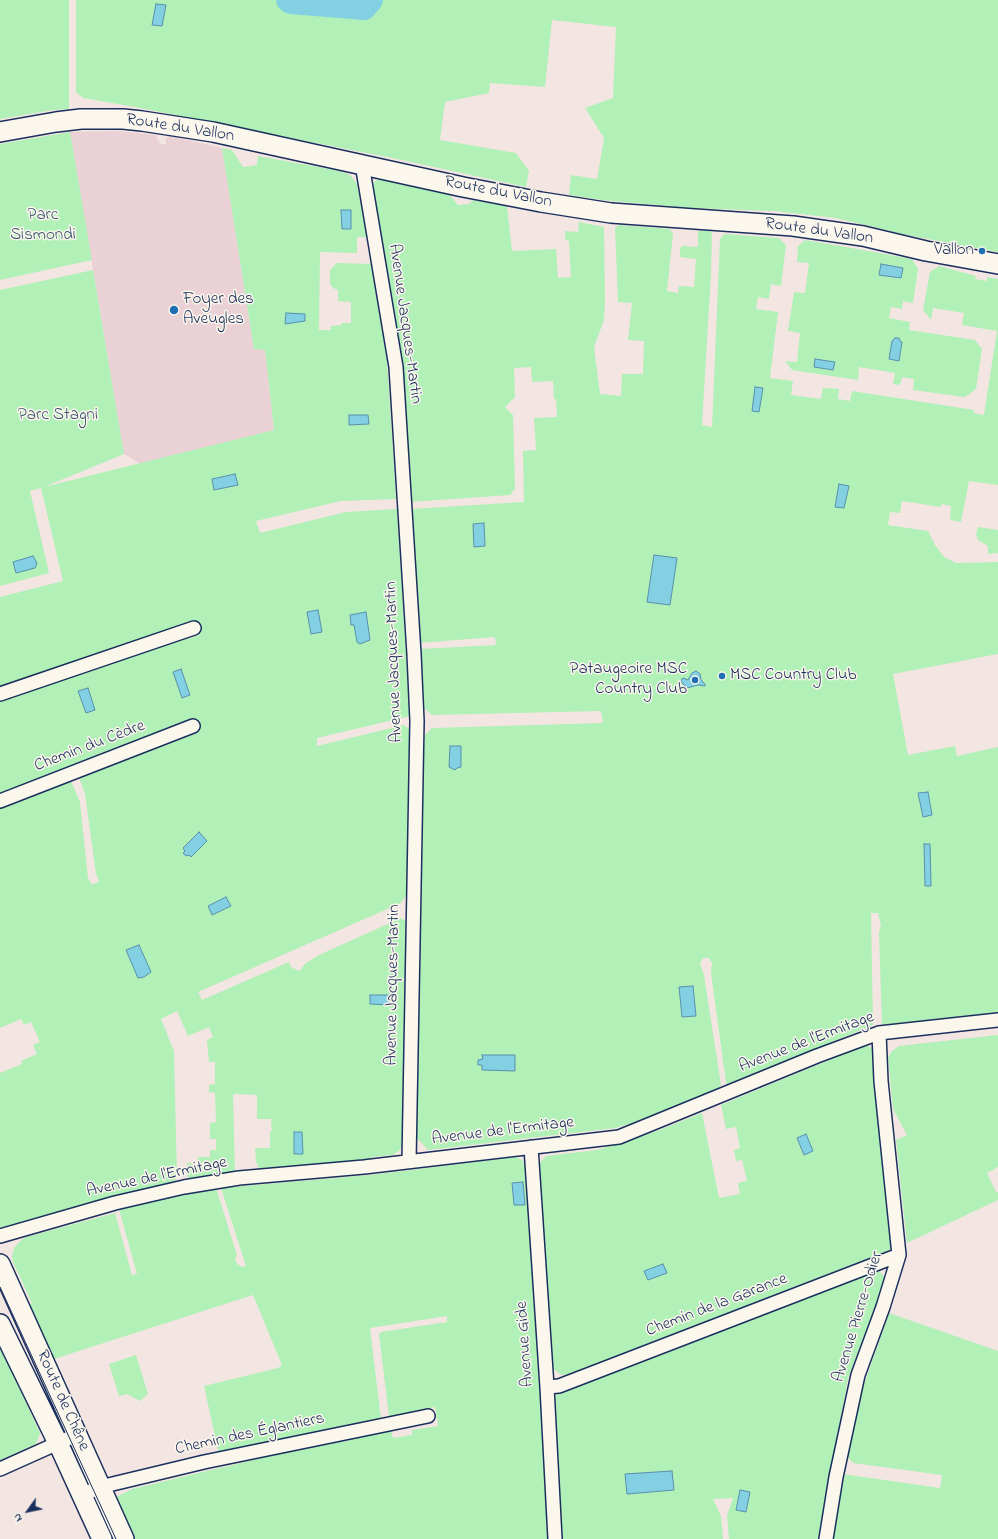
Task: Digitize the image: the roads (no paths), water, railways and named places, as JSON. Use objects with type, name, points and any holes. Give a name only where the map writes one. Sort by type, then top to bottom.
[{"type":"main road","name":"Route du Vallon","points":[[0,132],[81,119],[123,119],[213,132],[463,187],[541,202],[611,213],[793,226],[863,236],[939,253],[998,264]]},
{"type":"main road","name":"Route de Chêne","points":[[0,1264],[124,1539]]},
{"type":"main road","name":"Route de Chêne","points":[[0,1324],[58,1443],[102,1539]]},
{"type":"street","name":"Avenue Jacques-Martin","points":[[362,164],[396,367],[414,654],[417,721],[409,1162]]},
{"type":"street","points":[[0,694],[194,628]]},
{"type":"street","name":"Chemin du Cèdre","points":[[0,802],[193,726]]},
{"type":"street","name":"Avenue de l'Ermitage","points":[[0,1236],[115,1203],[184,1187],[239,1178],[409,1162],[619,1137],[817,1056],[879,1033],[998,1020]]},
{"type":"street","name":"Avenue Pierre-Odier","points":[[826,1539],[836,1477],[858,1375],[883,1307],[899,1255],[881,1080],[879,1033]]},
{"type":"street","name":"Avenue Gide","points":[[531,1147],[547,1387],[555,1539]]},
{"type":"street","name":"Chemin de la Garance","points":[[547,1387],[559,1386],[899,1255]]},
{"type":"street","name":"Chemin des Églantiers","points":[[82,1495],[100,1487],[204,1462],[428,1416]]},
{"type":"street","points":[[0,1469],[76,1435]]},
{"type":"water","points":[[156,4],[166,5],[162,26],[152,25]]},
{"type":"water","points":[[341,210],[351,210],[351,229],[342,229]]},
{"type":"water","points":[[881,264],[903,268],[901,278],[879,275]]},
{"type":"water","points":[[286,313],[305,314],[305,321],[285,324]]},
{"type":"water","points":[[895,338],[899,338],[902,342],[899,361],[889,359],[892,341]]},
{"type":"water","points":[[815,359],[835,362],[833,370],[814,367]]},
{"type":"water","points":[[755,387],[763,388],[759,412],[752,411]]},
{"type":"water","points":[[349,415],[368,415],[369,424],[349,425]]},
{"type":"water","points":[[235,474],[238,485],[214,490],[212,479]]},
{"type":"water","points":[[839,484],[849,486],[844,508],[835,507]]},
{"type":"water","points":[[484,523],[485,546],[474,547],[473,524]]},
{"type":"water","points":[[654,555],[677,558],[670,605],[647,602]]},
{"type":"water","points":[[33,556],[37,563],[35,568],[16,573],[13,562]]},
{"type":"water","points":[[318,610],[322,632],[311,634],[307,612]]},
{"type":"water","points":[[366,612],[370,640],[360,644],[357,642],[354,625],[351,625],[350,615]]},
{"type":"water","points":[[181,669],[190,695],[182,698],[173,672]]},
{"type":"water","name":"Pataugeoire MSC Country Club","points":[[696,671],[700,674],[701,680],[705,686],[698,685],[687,688],[681,680],[683,678],[688,680],[692,673]]},
{"type":"water","points":[[88,688],[95,710],[86,713],[78,691]]},
{"type":"water","points":[[450,746],[461,746],[461,767],[455,770],[449,767]]},
{"type":"water","points":[[928,792],[932,815],[923,817],[918,793]]},
{"type":"water","points":[[199,832],[207,841],[191,857],[189,855],[186,856],[183,853],[185,851],[183,848]]},
{"type":"water","points":[[924,844],[930,844],[931,886],[925,886]]},
{"type":"water","points":[[226,897],[231,906],[212,915],[208,906]]},
{"type":"water","points":[[139,945],[151,972],[144,977],[138,978],[126,950]]},
{"type":"water","points":[[693,986],[696,1016],[682,1017],[679,987]]},
{"type":"water","points":[[370,995],[390,995],[390,1005],[370,1004]]},
{"type":"water","points":[[482,1055],[515,1055],[515,1071],[482,1070],[482,1065],[478,1065],[478,1060],[483,1059]]},
{"type":"water","points":[[294,1132],[302,1132],[303,1154],[294,1154]]},
{"type":"water","points":[[806,1134],[813,1151],[804,1155],[797,1138]]},
{"type":"water","points":[[523,1182],[525,1205],[514,1205],[512,1183]]},
{"type":"water","points":[[663,1264],[667,1273],[648,1280],[644,1271]]},
{"type":"water","points":[[672,1471],[674,1490],[627,1494],[625,1474]]},
{"type":"water","points":[[740,1490],[750,1492],[746,1512],[736,1510]]},
{"type":"waterway","points":[[288,0],[291,2],[364,8],[371,0]]},
{"type":"tram line","points":[[0,1287],[116,1539]]},
{"type":"place","name":"Vallon","points":[[982,251]]},
{"type":"place","name":"Foyer des Aveugles","points":[[174,310]]},
{"type":"place","name":"MSC Country Club","points":[[722,676]]},
{"type":"place","name":"Pataugeoire MSC Country Club","points":[[695,680]]},
{"type":"park label","name":"Parc Sismondi","points":[[43,226]]},
{"type":"park label","name":"Parc Stagni","points":[[58,416]]}]
